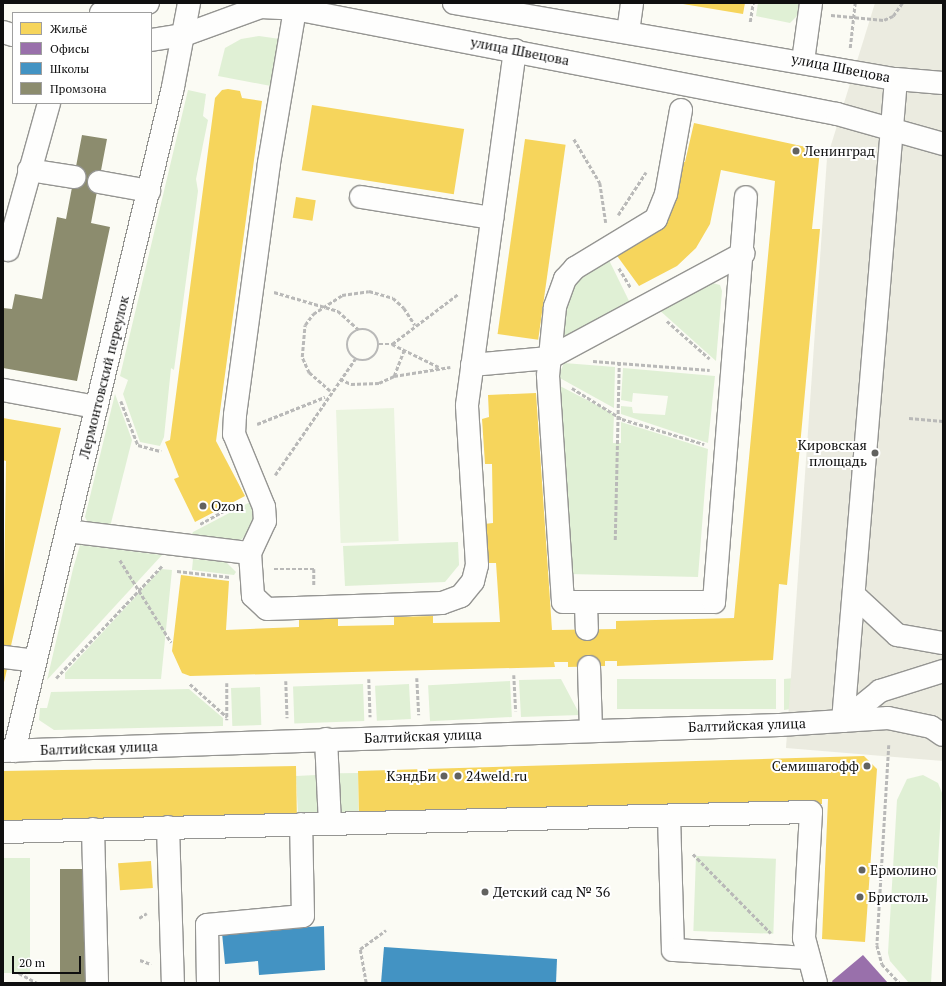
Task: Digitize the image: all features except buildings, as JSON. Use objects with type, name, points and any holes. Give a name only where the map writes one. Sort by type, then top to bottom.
[{"type":"street","points":[[106,12],[148,3]]},
{"type":"street","name":"Лермонтовский переулок","points":[[9,751],[35,661],[67,532],[149,191],[184,35],[189,3]]},
{"type":"street","name":"улица Швецова","points":[[454,3],[804,61],[896,79],[943,83]]},
{"type":"street","points":[[628,32],[632,3]]},
{"type":"street","name":"улица Швецова","points":[[152,40],[184,35],[261,7],[295,9],[515,50],[891,127]]},
{"type":"street","points":[[804,61],[811,7]]},
{"type":"street","points":[[295,9],[253,286],[234,434],[259,492],[265,521],[251,567],[253,596],[267,609],[315,609],[442,603],[461,596],[473,581],[477,565],[467,405],[515,50]]},
{"type":"street","points":[[843,721],[896,79]]},
{"type":"street","points":[[8,250],[29,170],[49,104]]},
{"type":"street","points":[[681,110],[663,208],[646,228],[607,246],[575,268],[565,280],[555,307],[549,367],[563,602],[586,605],[714,602],[726,451],[728,371],[744,253],[746,197]]},
{"type":"street","points":[[891,127],[943,144]]},
{"type":"street","points":[[29,170],[74,178]]},
{"type":"street","points":[[99,182],[149,191]]},
{"type":"street","points":[[361,197],[492,218]]},
{"type":"street","points":[[472,366],[549,367],[649,305],[744,253]]},
{"type":"street","points":[[3,390],[96,407]]},
{"type":"street","points":[[67,532],[251,567]]},
{"type":"street","points":[[854,595],[897,635],[943,643]]},
{"type":"street","points":[[586,605],[587,629]]},
{"type":"street","points":[[4,657],[35,661]]},
{"type":"street","points":[[589,667],[591,729]]},
{"type":"street","points":[[843,721],[880,691],[943,671]]},
{"type":"street","name":"Балтийская улица","points":[[9,751],[843,721],[888,718],[930,727],[943,735]]},
{"type":"street","points":[[326,739],[330,823]]},
{"type":"street","points":[[3,832],[811,812],[804,938],[816,983]]},
{"type":"street","points":[[669,816],[673,950],[809,958]]},
{"type":"street","points":[[208,983],[207,925],[303,916],[301,824]]},
{"type":"street","points":[[168,827],[173,983]]},
{"type":"street","points":[[93,829],[97,983]]},
{"type":"path","points":[[750,22],[753,3]]},
{"type":"path","points":[[850,48],[855,3]]},
{"type":"path","points":[[811,7],[854,19],[884,20],[902,3]]},
{"type":"path","points":[[574,139],[600,183],[606,206],[606,229],[611,224]]},
{"type":"path","points":[[615,218],[649,170]]},
{"type":"path","points":[[607,246],[631,289],[728,371]]},
{"type":"path","points":[[392,344],[414,325],[485,271]]},
{"type":"path","points":[[253,286],[324,305],[350,320],[359,330],[372,332],[379,344],[377,354],[369,360],[355,358],[348,351],[348,340],[359,330]]},
{"type":"path","points":[[330,392],[309,373],[302,357],[305,325],[324,305],[356,291],[381,294],[404,308],[414,325]]},
{"type":"path","points":[[379,344],[392,344],[440,368]]},
{"type":"path","points":[[394,376],[404,350]]},
{"type":"path","points":[[195,527],[259,492],[273,479],[326,397],[355,358]]},
{"type":"path","points":[[589,360],[728,371]]},
{"type":"path","points":[[615,540],[619,362]]},
{"type":"path","points":[[340,378],[366,385],[394,376],[440,368],[472,366]]},
{"type":"path","points":[[549,367],[618,416],[726,451]]},
{"type":"path","points":[[119,393],[138,445],[161,451]]},
{"type":"path","points":[[234,434],[326,397]]},
{"type":"path","points":[[909,418],[943,421]]},
{"type":"path","points":[[115,554],[171,642]]},
{"type":"path","points":[[52,682],[138,588],[164,565]]},
{"type":"path","points":[[177,571],[251,567],[314,569],[315,609]]},
{"type":"path","points":[[514,675],[517,732]]},
{"type":"path","points":[[418,678],[420,736]]},
{"type":"path","points":[[369,679],[371,738]]},
{"type":"path","points":[[286,681],[287,741]]},
{"type":"path","points":[[227,683],[228,743]]},
{"type":"path","points":[[190,684],[227,718]]},
{"type":"path","points":[[889,745],[877,955],[900,983]]},
{"type":"path","points":[[686,849],[703,862],[774,936]]},
{"type":"path","points":[[366,983],[360,949],[386,930]]},
{"type":"path","points":[[19,973],[36,983]]},
{"type":"green space","points":[[758,3],[799,3],[798,15],[790,23],[756,16]]},
{"type":"green space","points":[[259,36],[280,39],[271,86],[218,76],[225,48],[241,39]]},
{"type":"green space","points":[[188,90],[206,94],[203,116],[208,120],[196,179],[198,191],[174,370],[171,368],[164,437],[160,446],[140,442],[123,394],[128,380],[120,376]]},
{"type":"green space","points":[[606,254],[632,307],[563,338],[567,287]]},
{"type":"green space","points":[[709,282],[720,285],[722,291],[716,361],[657,308]]},
{"type":"green space","points":[[564,363],[615,367],[614,408],[558,377]]},
{"type":"green space","points":[[623,368],[715,376],[708,443],[621,414],[621,406],[632,407],[633,413],[665,415],[668,396],[633,393],[632,402],[621,400]]},
{"type":"green space","points":[[558,385],[614,414],[613,443],[621,443],[621,422],[708,449],[698,577],[569,574]]},
{"type":"green space","points":[[115,394],[132,440],[110,527],[88,523],[85,517]]},
{"type":"green space","points":[[394,408],[399,541],[341,543],[336,410]]},
{"type":"green space","points":[[254,500],[256,515],[251,530],[241,540],[191,536],[193,532]]},
{"type":"green space","points":[[458,542],[459,565],[445,582],[345,586],[343,546]]},
{"type":"green space","points":[[80,545],[162,555],[47,680],[73,569]]},
{"type":"green space","points":[[193,559],[226,562],[236,572],[234,575],[192,570]]},
{"type":"green space","points":[[161,569],[172,570],[161,679],[65,679],[65,673]]},
{"type":"green space","points":[[816,676],[790,709],[784,710],[784,679]]},
{"type":"green space","points":[[561,679],[580,715],[521,717],[519,680]]},
{"type":"green space","points":[[617,679],[776,679],[776,709],[617,709]]},
{"type":"green space","points":[[510,681],[512,717],[430,721],[428,685]]},
{"type":"green space","points":[[363,684],[364,721],[294,723],[293,686]]},
{"type":"green space","points":[[409,684],[411,719],[377,721],[375,686]]},
{"type":"green space","points":[[260,687],[261,725],[232,726],[231,688]]},
{"type":"green space","points":[[189,689],[223,718],[223,726],[54,730],[39,720],[40,708],[47,708],[51,692]]},
{"type":"green space","points":[[339,773],[358,773],[359,815],[340,815]]},
{"type":"green space","points":[[316,775],[318,813],[298,814],[296,776]]},
{"type":"green space","points":[[923,775],[938,783],[942,793],[931,983],[909,983],[890,961],[888,953],[897,800],[907,779]]},
{"type":"green space","points":[[696,856],[776,859],[773,934],[693,931]]},
{"type":"green space","points":[[3,858],[30,858],[30,973],[3,973]]},
{"type":"shaded area","name":"Кировская площадь","points":[[875,3],[943,3],[943,761],[786,748],[827,158]]},
{"type":"place","name":"Ленинград","points":[[796,151]]},
{"type":"place","name":"Кировская площадь","points":[[875,453]]},
{"type":"place","name":"Ozon","points":[[203,506]]},
{"type":"place","name":"Семишагофф","points":[[867,766]]},
{"type":"place","name":"КэндБи","points":[[444,776]]},
{"type":"place","name":"24weld.ru","points":[[458,776]]},
{"type":"place","name":"Ермолино","points":[[862,870]]},
{"type":"place","name":"Детский сад № 36","points":[[485,892]]},
{"type":"place","name":"Бристоль","points":[[860,897]]}]
